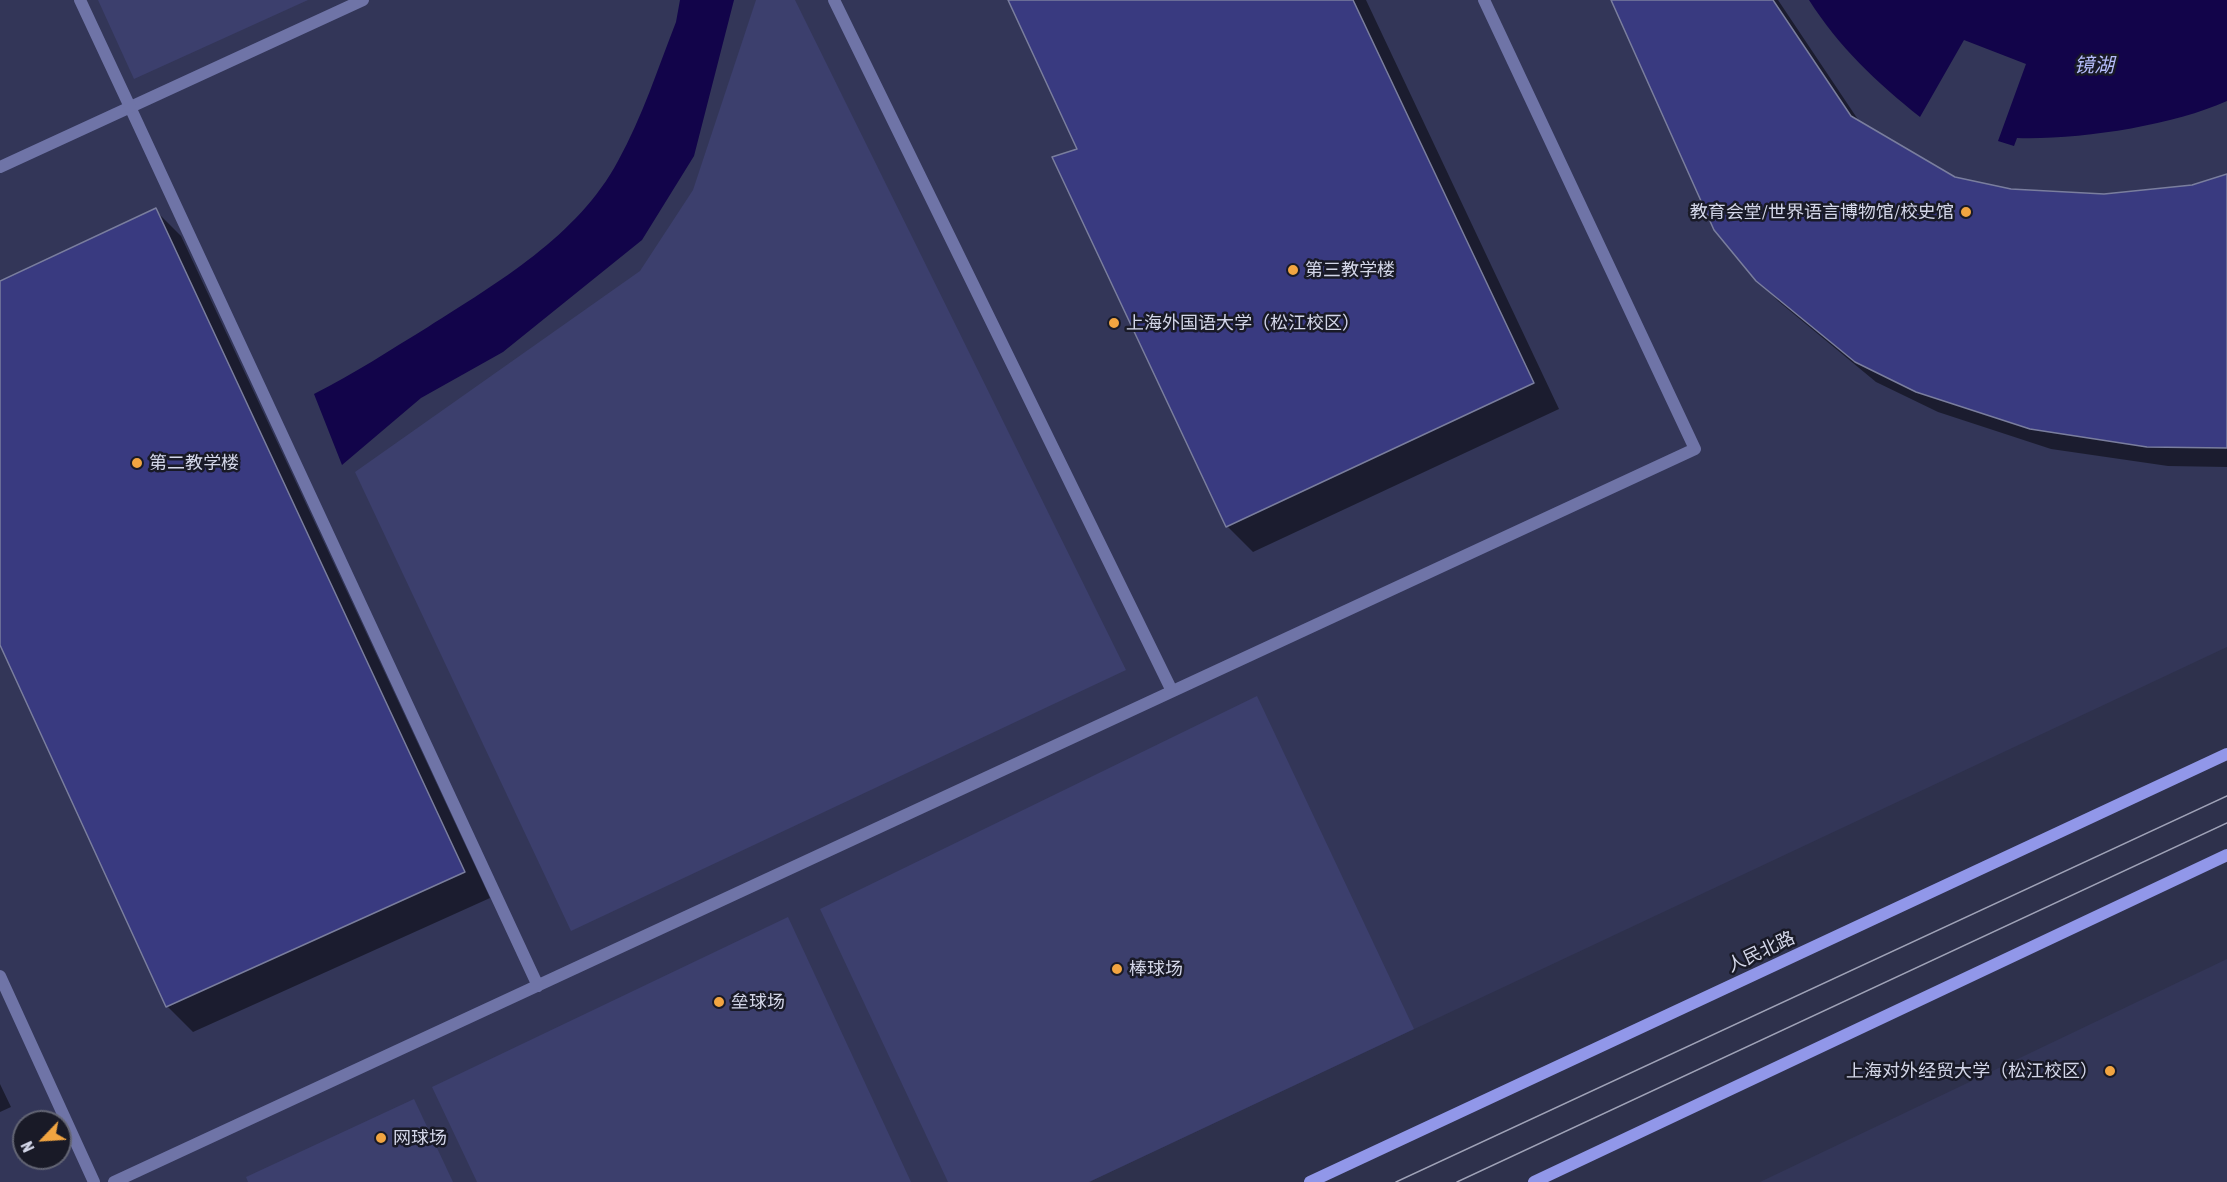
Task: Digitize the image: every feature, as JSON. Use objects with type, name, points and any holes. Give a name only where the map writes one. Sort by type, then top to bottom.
[{"type":"main road","name":"人民北路","points":[[1310,1182],[2227,754]]},
{"type":"main road","points":[[1534,1182],[2227,855]]},
{"type":"street","points":[[80,0],[538,986]]},
{"type":"street","points":[[0,166],[363,0]]},
{"type":"street","points":[[834,0],[1172,691]]},
{"type":"street","points":[[114,1182],[1695,449],[1484,0]]},
{"type":"street","points":[[0,976],[94,1182]]},
{"type":"shaded area","name":"上海外国语大学（松江校区）","points":[[0,0],[2227,0],[2227,647],[1089,1182],[0,1182]]},
{"type":"shaded area","points":[[98,0],[308,0],[134,79]]},
{"type":"shaded area","points":[[756,0],[795,0],[1126,670],[571,931],[355,472],[640,271],[693,190]]},
{"type":"shaded area","name":"棒球场","points":[[1257,696],[1414,1029],[1089,1182],[948,1182],[820,909]]},
{"type":"shaded area","name":"垒球场","points":[[788,917],[911,1182],[477,1182],[432,1087]]},
{"type":"shaded area","name":"上海对外经贸大学（松江校区）","points":[[2227,959],[2227,1182],[1760,1182]]},
{"type":"shaded area","name":"网球场","points":[[414,1099],[453,1182],[248,1182],[246,1177]]},
{"type":"water","points":[[680,0],[734,0],[694,156],[642,240],[503,352],[421,398],[342,465],[314,394],[386,353],[508,275],[534,256],[581,212],[601,188],[635,128],[676,22]]},
{"type":"water","name":"镜湖","points":[[1809,0],[2227,0],[2227,101],[2179,118],[2124,130],[2068,137],[2017,138],[2014,146],[1998,141],[2026,64],[1964,40],[1920,117],[1859,63]]},
{"type":"building","name":"第三教学楼","points":[[1008,0],[1353,0],[1534,383],[1226,527],[1052,157],[1077,149]]},
{"type":"building","name":"教育会堂/世界语言博物馆/校史馆","points":[[1611,0],[1773,0],[1851,116],[1955,177],[2011,189],[2104,194],[2192,185],[2227,174],[2227,448],[2147,447],[2030,429],[1916,392],[1855,362],[1756,281],[1714,230]]},
{"type":"building","name":"第二教学楼","points":[[156,208],[465,872],[166,1007],[0,645],[0,281]]},
{"type":"tram line","points":[[1396,1182],[2227,796]]},
{"type":"tram line","points":[[1457,1182],[2227,823]]},
{"type":"place","name":"教育会堂/世界语言博物馆/校史馆","points":[[1966,212]]},
{"type":"place","name":"第三教学楼","points":[[1293,270]]},
{"type":"place","name":"上海外国语大学（松江校区）","points":[[1114,323]]},
{"type":"place","name":"第二教学楼","points":[[137,463]]},
{"type":"place","name":"棒球场","points":[[1117,969]]},
{"type":"place","name":"垒球场","points":[[719,1002]]},
{"type":"place","name":"上海对外经贸大学（松江校区）","points":[[2110,1071]]},
{"type":"place","name":"网球场","points":[[381,1138]]}]
